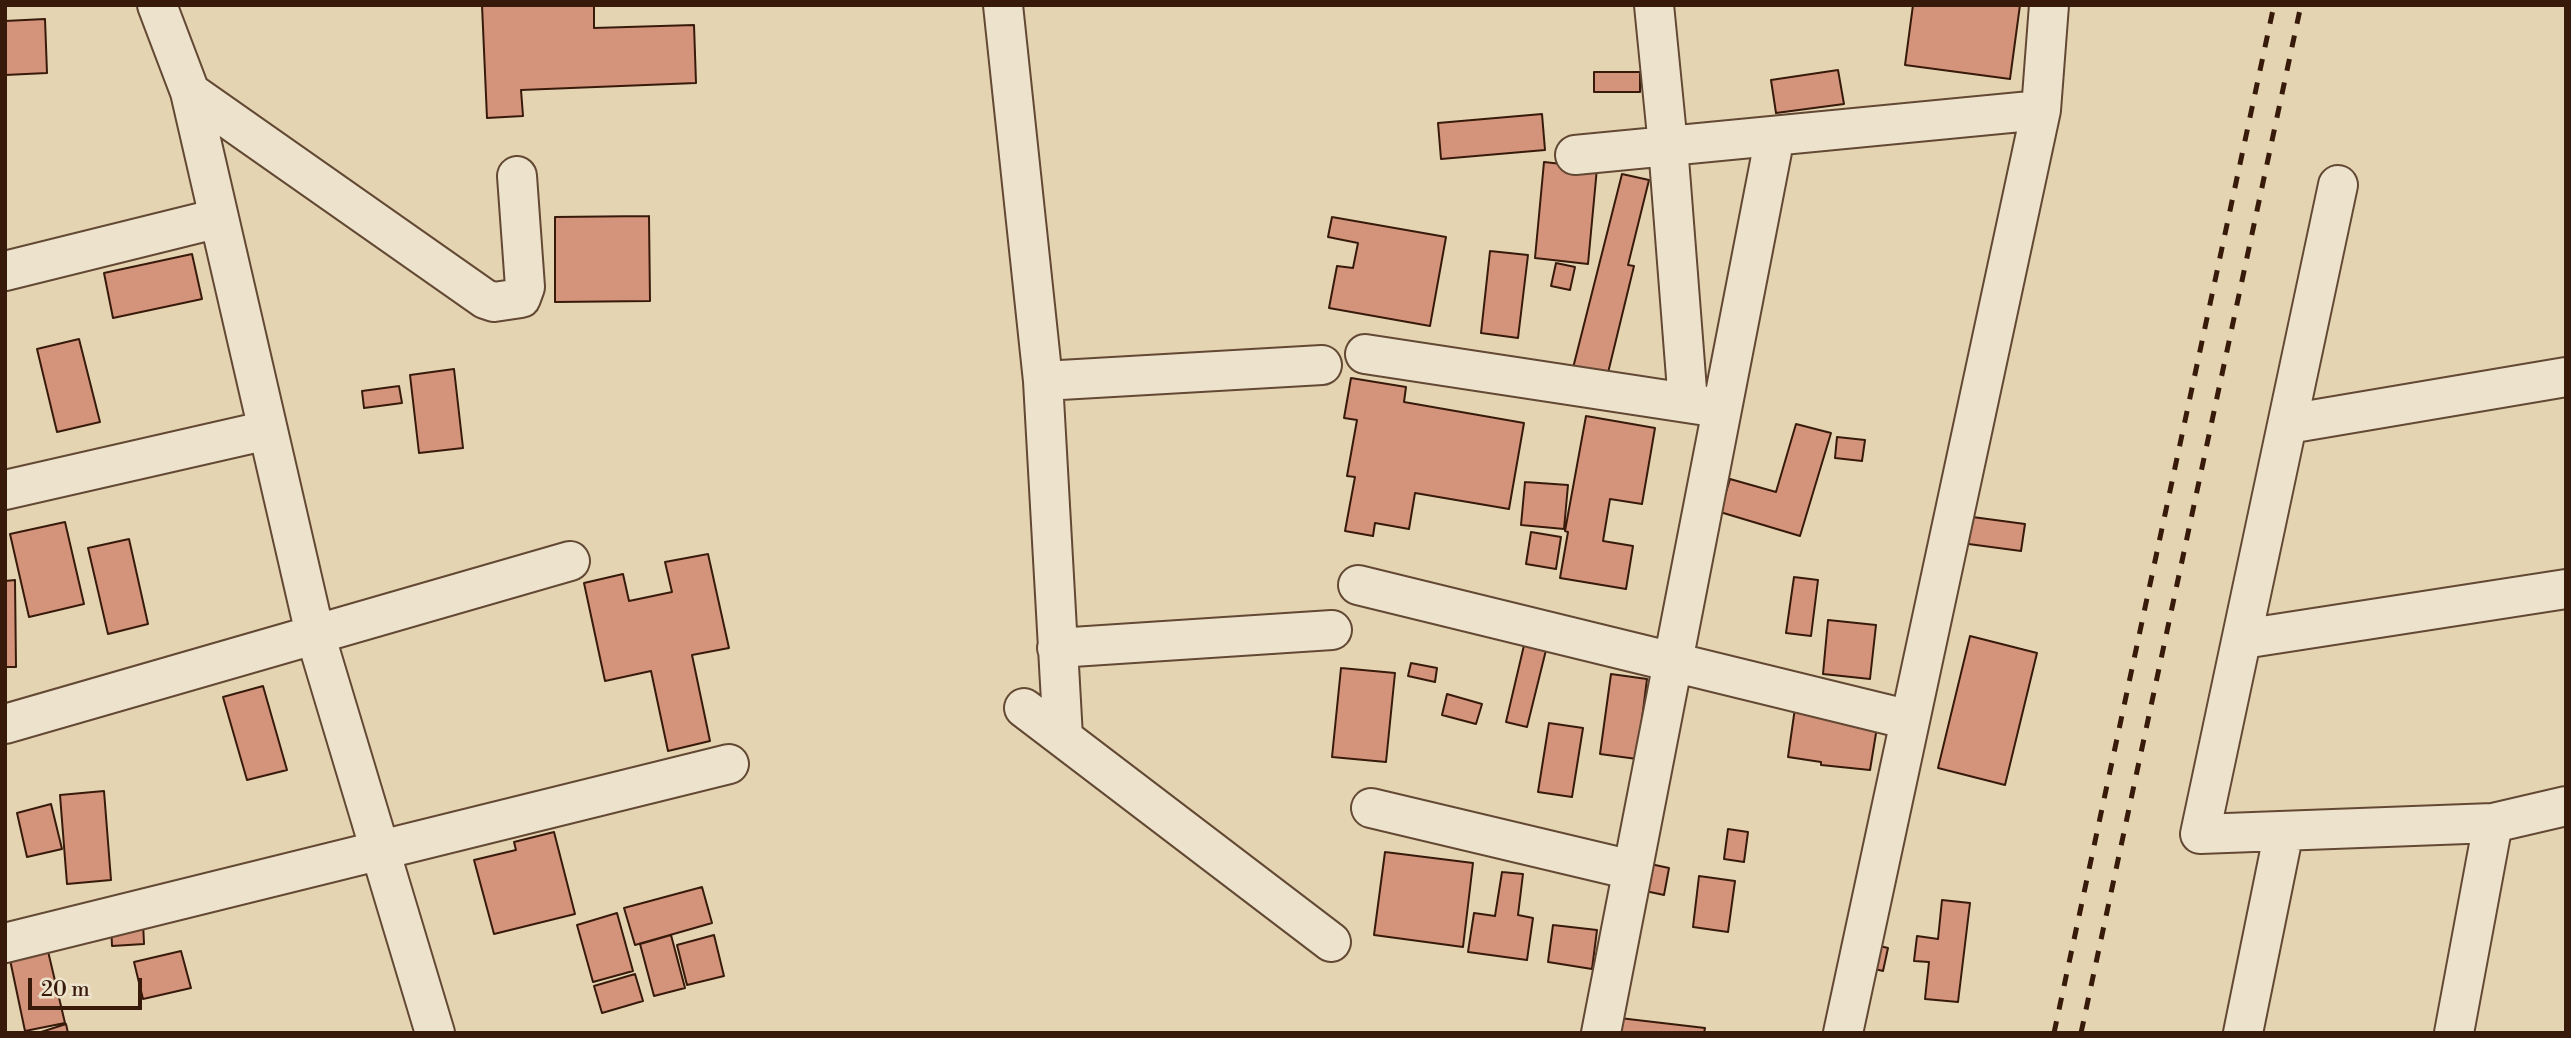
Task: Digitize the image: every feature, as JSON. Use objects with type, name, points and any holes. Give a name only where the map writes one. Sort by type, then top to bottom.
[{"type":"street","points":[[157,5],[190,92],[316,634],[435,1033]]},
{"type":"street","points":[[1003,5],[1043,382],[1063,737]]},
{"type":"street","points":[[1654,5],[1668,146],[1705,405]]},
{"type":"street","points":[[1843,1033],[2041,110],[2049,5]]},
{"type":"street","points":[[190,92],[485,299],[494,302],[521,298],[525,287],[517,176]]},
{"type":"street","points":[[1575,155],[2041,110]]},
{"type":"street","points":[[1601,1033],[1673,662],[1705,405],[1775,136]]},
{"type":"street","points":[[2338,185],[2200,834],[2493,823],[2566,806]]},
{"type":"street","points":[[5,271],[219,218]]},
{"type":"street","points":[[1365,354],[1705,405]]},
{"type":"street","points":[[1043,382],[1322,365]]},
{"type":"street","points":[[2288,424],[2566,377]]},
{"type":"street","points":[[5,490],[268,429]]},
{"type":"street","points":[[5,724],[570,561]]},
{"type":"street","points":[[1358,585],[1910,720]]},
{"type":"street","points":[[2243,639],[2566,589]]},
{"type":"street","points":[[1057,648],[1332,630]]},
{"type":"street","points":[[1024,708],[1331,942]]},
{"type":"street","points":[[5,943],[729,764]]},
{"type":"street","points":[[1371,808],[1632,870]]},
{"type":"street","points":[[2454,1033],[2493,823]]},
{"type":"street","points":[[2243,1033],[2284,831]]},
{"type":"building","points":[[482,5],[594,5],[594,28],[694,25],[696,83],[521,90],[523,116],[487,118]]},
{"type":"building","points":[[1913,5],[2020,5],[2010,79],[1905,65]]},
{"type":"building","points":[[45,19],[47,73],[5,75],[5,21]]},
{"type":"building","points":[[1838,70],[1844,104],[1776,113],[1771,80]]},
{"type":"building","points":[[1594,72],[1640,72],[1640,92],[1594,92]]},
{"type":"building","points":[[1542,114],[1545,150],[1441,159],[1438,123]]},
{"type":"building","points":[[1544,162],[1597,168],[1588,264],[1535,258]]},
{"type":"building","points":[[1622,174],[1649,180],[1628,265],[1634,266],[1607,377],[1573,368]]},
{"type":"building","points":[[649,216],[650,301],[555,302],[555,217]]},
{"type":"building","points":[[1332,217],[1446,237],[1430,326],[1329,308],[1337,266],[1353,268],[1358,243],[1328,237]]},
{"type":"building","points":[[1490,251],[1528,255],[1518,338],[1481,333]]},
{"type":"building","points":[[192,254],[202,299],[113,318],[104,273]]},
{"type":"building","points":[[1556,263],[1575,267],[1570,290],[1551,286]]},
{"type":"building","points":[[79,339],[100,422],[57,432],[37,349]]},
{"type":"building","points":[[454,369],[463,448],[419,453],[410,375]]},
{"type":"building","points":[[1351,378],[1406,387],[1404,402],[1524,423],[1509,509],[1415,493],[1409,529],[1375,523],[1373,536],[1345,531],[1355,477],[1347,476],[1357,420],[1344,418]]},
{"type":"building","points":[[399,386],[402,403],[364,408],[362,391]]},
{"type":"building","points":[[1586,416],[1655,428],[1642,504],[1610,499],[1603,541],[1633,546],[1626,589],[1560,578],[1568,532],[1565,531]]},
{"type":"building","points":[[1796,424],[1831,433],[1800,536],[1720,512],[1730,479],[1776,492]]},
{"type":"building","points":[[1837,437],[1865,440],[1862,461],[1835,458]]},
{"type":"building","points":[[1525,482],[1568,485],[1564,529],[1521,525]]},
{"type":"building","points":[[1965,516],[2025,524],[2021,551],[1961,543]]},
{"type":"building","points":[[65,522],[84,604],[29,617],[10,534]]},
{"type":"building","points":[[1531,532],[1561,537],[1556,569],[1526,564]]},
{"type":"building","points":[[129,539],[148,624],[108,634],[88,548]]},
{"type":"building","points":[[708,554],[729,648],[692,655],[710,741],[668,751],[651,671],[605,681],[584,583],[623,574],[629,601],[672,592],[665,562]]},
{"type":"building","points":[[1794,577],[1818,580],[1811,636],[1786,633]]},
{"type":"building","points":[[15,580],[16,667],[5,667],[5,581]]},
{"type":"building","points":[[1828,620],[1876,625],[1870,679],[1823,674]]},
{"type":"building","points":[[1970,636],[2037,653],[2005,785],[1938,768]]},
{"type":"building","points":[[1525,641],[1547,646],[1527,727],[1506,722]]},
{"type":"building","points":[[1411,663],[1437,668],[1435,682],[1408,676]]},
{"type":"building","points":[[1341,668],[1395,673],[1386,762],[1332,757]]},
{"type":"building","points":[[1611,674],[1647,679],[1637,759],[1600,754]]},
{"type":"building","points":[[263,686],[287,770],[247,780],[223,697]]},
{"type":"building","points":[[1447,694],[1482,704],[1476,724],[1442,715]]},
{"type":"building","points":[[1795,708],[1878,721],[1870,770],[1821,765],[1821,762],[1788,757]]},
{"type":"building","points":[[1549,723],[1583,728],[1572,797],[1538,792]]},
{"type":"building","points":[[104,791],[111,880],[67,884],[60,795]]},
{"type":"building","points":[[51,804],[62,849],[27,857],[17,813]]},
{"type":"building","points":[[1728,829],[1748,832],[1744,862],[1724,859]]},
{"type":"building","points":[[554,832],[575,914],[494,934],[474,860],[516,850],[514,842]]},
{"type":"building","points":[[1385,852],[1473,863],[1463,947],[1374,935]]},
{"type":"building","points":[[1641,862],[1669,868],[1664,895],[1636,889]]},
{"type":"building","points":[[1502,872],[1523,874],[1518,915],[1533,918],[1527,960],[1468,952],[1474,913],[1495,916]]},
{"type":"building","points":[[1699,876],[1735,881],[1728,932],[1693,927]]},
{"type":"building","points":[[702,887],[712,923],[635,945],[624,908]]},
{"type":"building","points":[[1942,900],[1970,903],[1958,1002],[1925,999],[1929,962],[1914,961],[1917,936],[1938,939]]},
{"type":"building","points":[[617,913],[633,971],[593,982],[577,925]]},
{"type":"building","points":[[143,922],[144,944],[112,946],[111,923]]},
{"type":"building","points":[[1553,925],[1597,930],[1592,969],[1548,962]]},
{"type":"building","points":[[671,935],[685,988],[654,996],[640,944]]},
{"type":"building","points":[[714,935],[724,976],[687,985],[677,945]]},
{"type":"building","points":[[1872,944],[1888,948],[1883,971],[1867,967]]},
{"type":"building","points":[[47,947],[65,1023],[25,1031],[9,955]]},
{"type":"building","points":[[181,951],[191,988],[143,999],[134,962]]},
{"type":"building","points":[[635,974],[643,1001],[602,1013],[594,986]]},
{"type":"building","points":[[1611,1017],[1705,1028],[1704,1033],[1610,1033]]},
{"type":"building","points":[[66,1024],[68,1033],[38,1033]]},
{"type":"railway","points":[[2054,1033],[2274,5]]},
{"type":"railway","points":[[2081,1033],[2301,5]]}]
